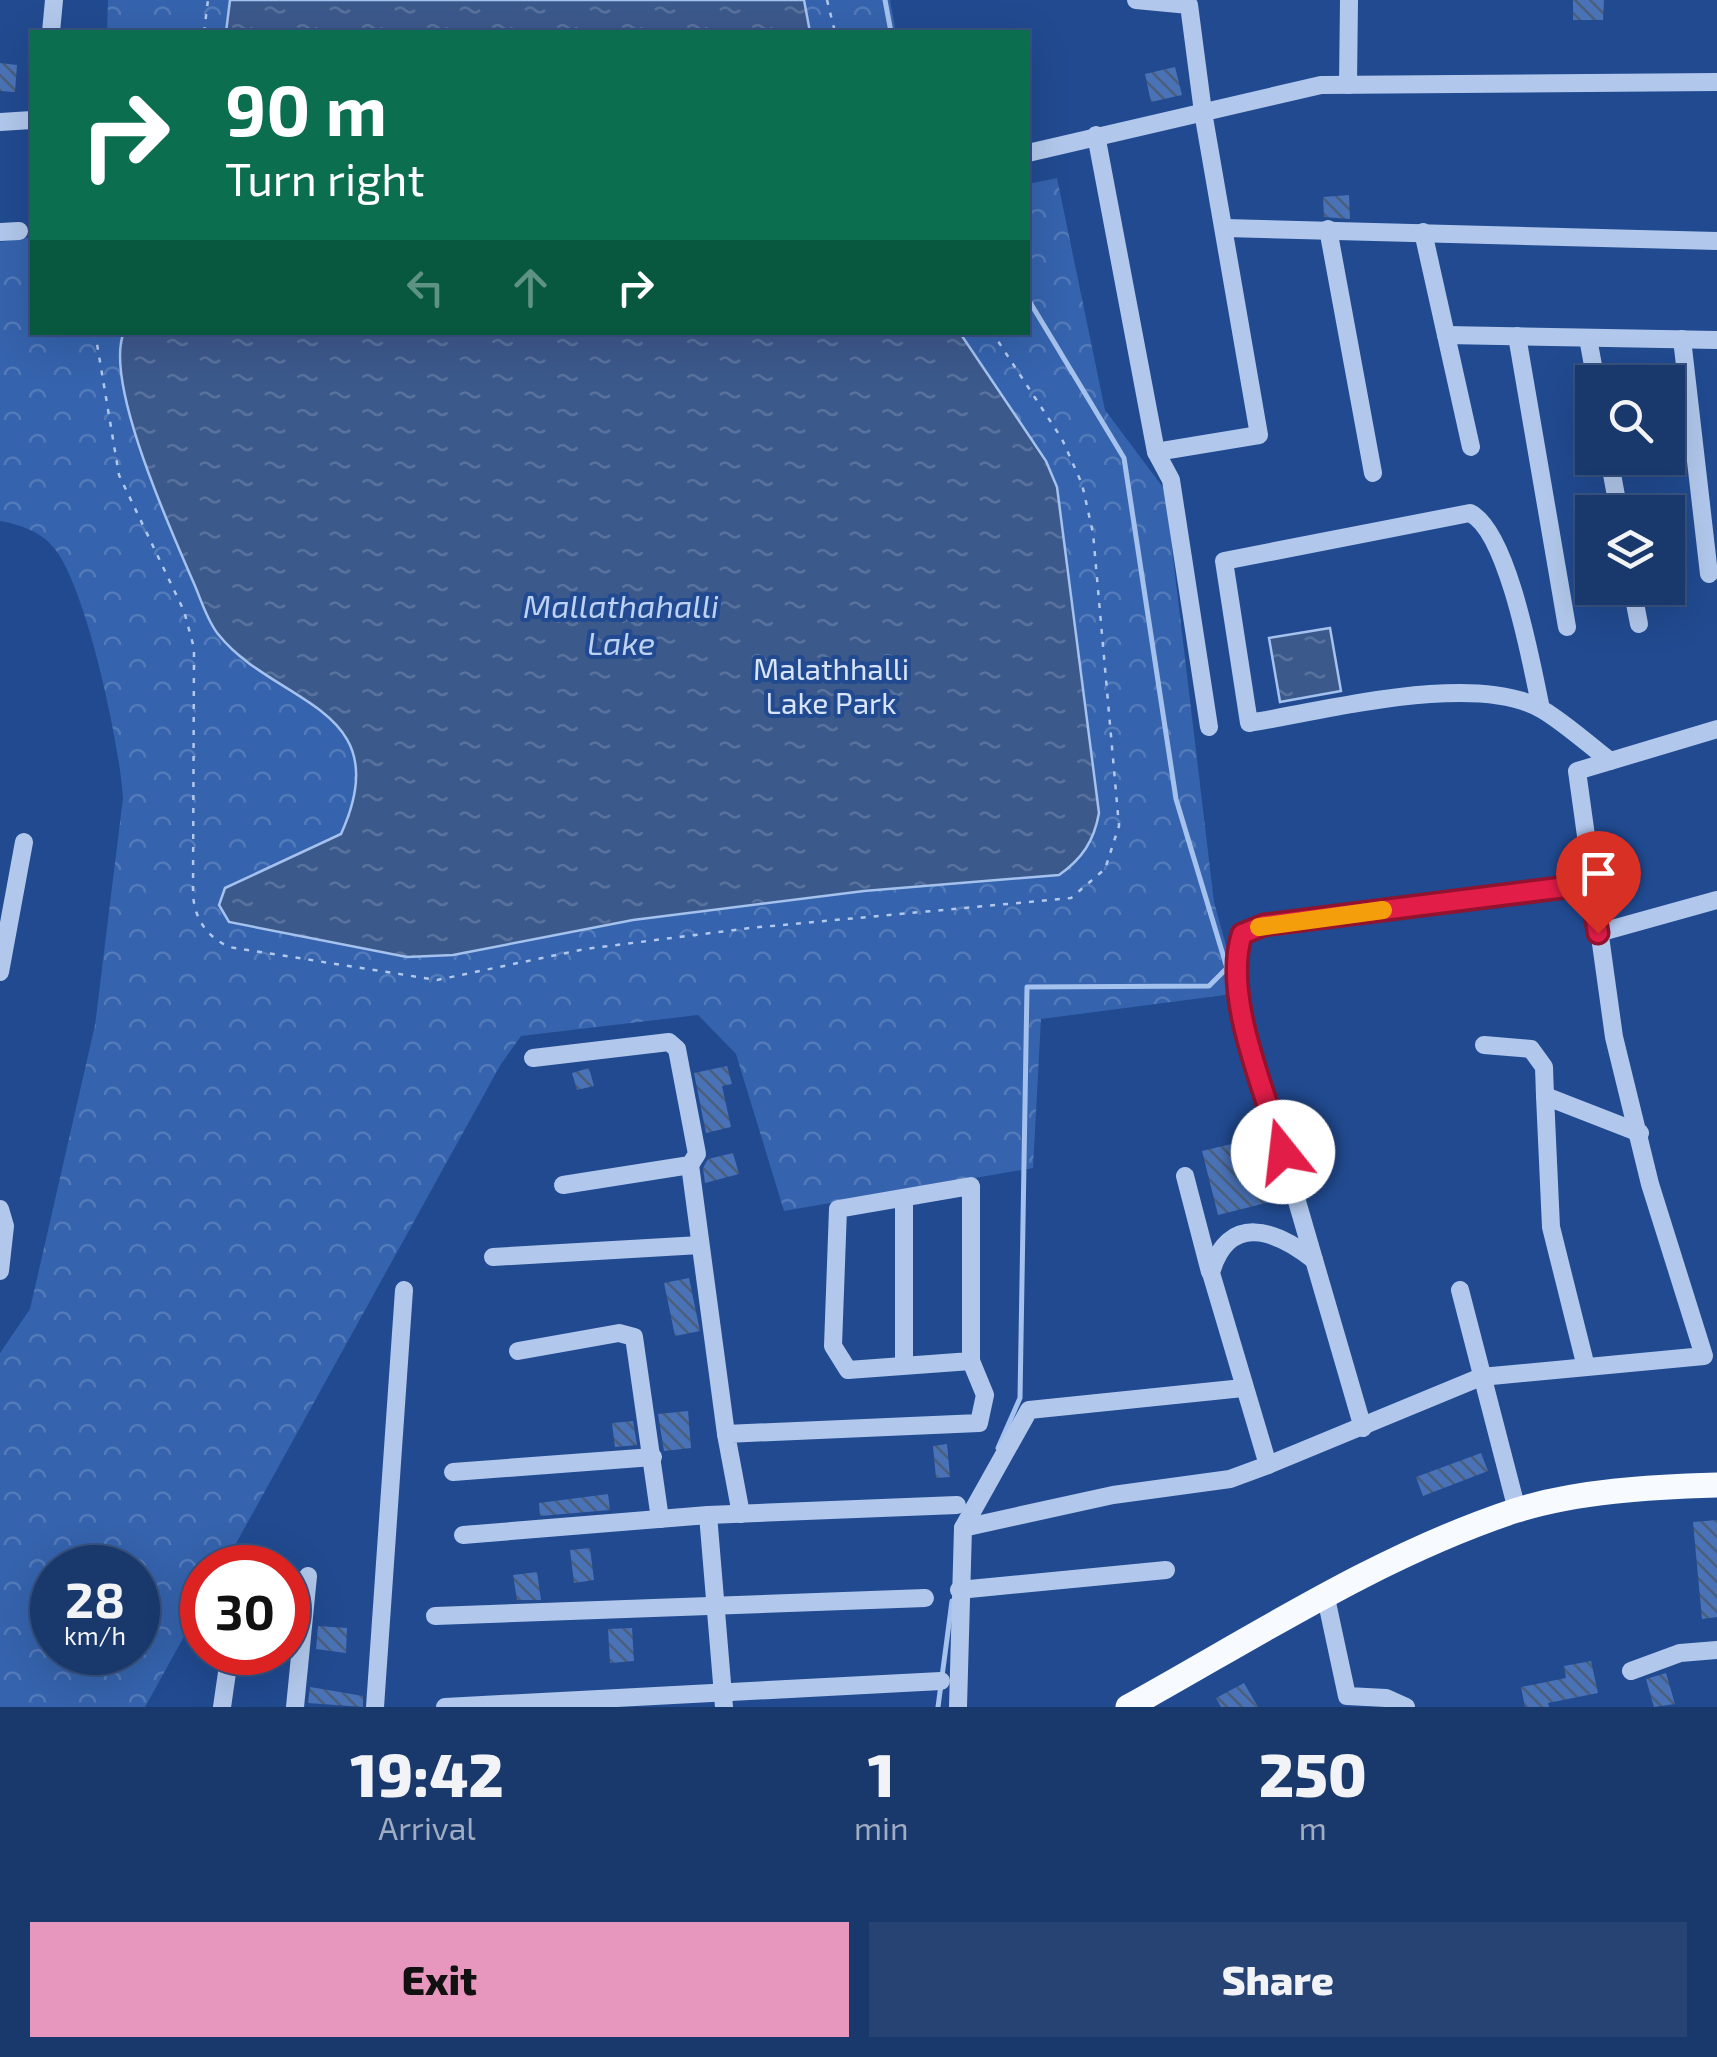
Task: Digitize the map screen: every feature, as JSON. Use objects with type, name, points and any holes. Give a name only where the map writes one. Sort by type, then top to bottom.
[{"type":"main road","points":[[1128,1707],[1426,1545],[1517,1510],[1586,1496],[1717,1485]]},
{"type":"street","points":[[51,30],[54,0]]},
{"type":"street","points":[[1136,0],[1189,5],[1203,112],[1259,435],[1156,452]]},
{"type":"street","points":[[1348,85],[1349,0]]},
{"type":"street","points":[[1030,152],[1321,85],[1717,82]]},
{"type":"street","points":[[0,122],[30,120]]},
{"type":"street","points":[[1096,135],[1156,452],[1170,480],[1209,727]]},
{"type":"street","points":[[1226,228],[1717,241]]},
{"type":"street","points":[[1328,229],[1373,473]]},
{"type":"street","points":[[1423,232],[1471,446]]},
{"type":"street","points":[[1446,335],[1717,340]]},
{"type":"street","points":[[1517,336],[1567,627]]},
{"type":"street","points":[[1588,338],[1593,365]]},
{"type":"street","points":[[1682,339],[1709,574]]},
{"type":"street","points":[[1541,709],[1518,603],[1488,530],[1470,513],[1224,561],[1249,722],[1456,691],[1509,697],[1541,709],[1610,761]]},
{"type":"street","points":[[1635,605],[1638,624]]},
{"type":"street","points":[[962,1528],[1113,1495],[1230,1479],[1481,1377],[1704,1356],[1650,1184],[1614,1037],[1590,884],[1578,771],[1717,728]]},
{"type":"street","points":[[0,972],[4,927],[24,842]]},
{"type":"street","points":[[1363,1428],[1242,1009],[1235,957],[1242,934],[1264,925],[1590,884]]},
{"type":"street","points":[[1598,933],[1717,900]]},
{"type":"street","points":[[533,1058],[669,1042],[677,1049],[697,1154],[690,1166],[726,1434],[741,1514]]},
{"type":"street","points":[[1484,1045],[1531,1049],[1544,1067],[1552,1227],[1586,1368]]},
{"type":"street","points":[[1544,1096],[1640,1133]]},
{"type":"street","points":[[563,1185],[690,1166]]},
{"type":"street","points":[[1186,1176],[1210,1273],[1268,1465]]},
{"type":"street","points":[[726,1434],[979,1423],[985,1395],[971,1360],[972,1186],[838,1209],[833,1346],[848,1370],[971,1360]]},
{"type":"street","points":[[904,1198],[904,1364]]},
{"type":"street","points":[[0,1209],[5,1226],[0,1271]]},
{"type":"street","points":[[1210,1273],[1216,1254],[1228,1240],[1255,1232],[1280,1235],[1314,1260]]},
{"type":"street","points":[[493,1256],[700,1245]]},
{"type":"street","points":[[375,1707],[404,1290]]},
{"type":"street","points":[[1460,1290],[1517,1510]]},
{"type":"street","points":[[518,1350],[620,1333],[634,1337],[660,1519]]},
{"type":"street","points":[[958,1707],[962,1528],[1030,1410],[1243,1388]]},
{"type":"street","points":[[454,1472],[652,1457]]},
{"type":"street","points":[[464,1535],[708,1515],[957,1505]]},
{"type":"street","points":[[708,1515],[724,1700]]},
{"type":"street","points":[[959,1590],[1166,1570]]},
{"type":"street","points":[[435,1616],[925,1598]]},
{"type":"street","points":[[1326,1598],[1346,1701],[1386,1698],[1406,1707]]},
{"type":"street","points":[[1630,1671],[1680,1653],[1717,1650]]},
{"type":"street","points":[[222,1707],[227,1675]]},
{"type":"street","points":[[295,1707],[298,1675]]},
{"type":"street","points":[[445,1707],[724,1700],[941,1680]]},
{"type":"path","points":[[204,30],[208,0]]},
{"type":"path","points":[[828,0],[835,30]]},
{"type":"path","points":[[95,335],[95,356],[119,476],[184,611],[194,648],[193,894],[198,917],[210,936],[229,947],[437,980],[622,944],[1071,898],[1098,878],[1115,849],[1119,826],[1117,763],[1089,508],[1062,439],[994,335]]},
{"type":"green space","points":[[108,0],[890,0],[896,30],[107,30]]},
{"type":"green space","name":"Malathhalli Lake Park","points":[[1057,178],[1105,410],[1165,490],[1214,902],[1235,978],[1225,995],[1041,1019],[1033,1168],[784,1211],[736,1054],[698,1015],[521,1036],[501,1064],[235,1545],[180,1545],[180,1644],[145,1707],[0,1707],[0,1353],[30,1309],[95,1025],[123,798],[99,667],[66,567],[43,537],[0,521],[0,242],[30,237],[30,335],[1030,335],[1030,184]]},
{"type":"water","points":[[230,0],[804,0],[810,30],[226,30]]},
{"type":"water","name":"Mallathahalli Lake","points":[[123,335],[961,335],[1046,461],[1057,487],[1099,813],[1090,841],[1059,875],[864,891],[633,920],[453,955],[407,957],[229,922],[219,905],[225,888],[341,834],[355,791],[355,758],[343,733],[323,712],[242,658],[210,621],[142,456],[123,384],[120,355]]},
{"type":"water","points":[[1330,628],[1341,691],[1280,702],[1269,638]]},
{"type":"building","points":[[1573,0],[1604,0],[1603,20],[1573,20]]},
{"type":"building","points":[[0,63],[17,65],[15,92],[0,91]]},
{"type":"building","points":[[1175,67],[1182,95],[1151,102],[1145,74]]},
{"type":"building","points":[[1349,195],[1350,219],[1324,217],[1323,197]]},
{"type":"building","points":[[727,1066],[732,1084],[722,1086],[731,1127],[706,1133],[694,1073]]},
{"type":"building","points":[[589,1068],[594,1086],[577,1090],[572,1073]]},
{"type":"building","points":[[1265,1136],[1282,1199],[1218,1215],[1202,1151]]},
{"type":"building","points":[[733,1153],[739,1174],[705,1183],[703,1168],[708,1159]]},
{"type":"building","points":[[689,1278],[700,1331],[675,1336],[664,1283]]},
{"type":"building","points":[[688,1411],[691,1448],[664,1451],[658,1414]]},
{"type":"building","points":[[633,1421],[637,1445],[615,1447],[612,1423]]},
{"type":"building","points":[[947,1444],[950,1477],[936,1478],[933,1446]]},
{"type":"building","points":[[1481,1453],[1488,1471],[1423,1496],[1416,1477]]},
{"type":"building","points":[[608,1494],[610,1510],[540,1516],[539,1503]]},
{"type":"building","points":[[1717,1520],[1717,1617],[1702,1619],[1693,1522]]},
{"type":"building","points":[[590,1548],[594,1580],[574,1583],[570,1550]]},
{"type":"building","points":[[537,1572],[541,1600],[517,1600],[513,1575]]},
{"type":"building","points":[[318,1626],[347,1628],[346,1653],[316,1649]]},
{"type":"building","points":[[632,1628],[634,1661],[610,1663],[608,1629]]},
{"type":"building","points":[[1591,1661],[1598,1693],[1548,1703],[1549,1707],[1525,1707],[1521,1687],[1566,1678],[1564,1666]]},
{"type":"building","points":[[1666,1673],[1675,1704],[1654,1707],[1646,1679]]},
{"type":"building","points":[[1244,1683],[1258,1707],[1221,1707],[1216,1698]]},
{"type":"building","points":[[310,1687],[363,1696],[363,1707],[308,1703]]},
{"type":"waterway","points":[[885,0],[891,30]]},
{"type":"waterway","points":[[998,1448],[1020,1398],[1027,987],[1209,986],[1227,968],[1176,799],[1124,458],[1030,302]]},
{"type":"waterway","points":[[938,1707],[952,1601]]},
{"type":"slow traffic","points":[[1259,927],[1383,910]]},
{"type":"route","points":[[1283,1152],[1242,1009],[1235,957],[1242,934],[1264,925],[1590,884],[1598,933]]}]
